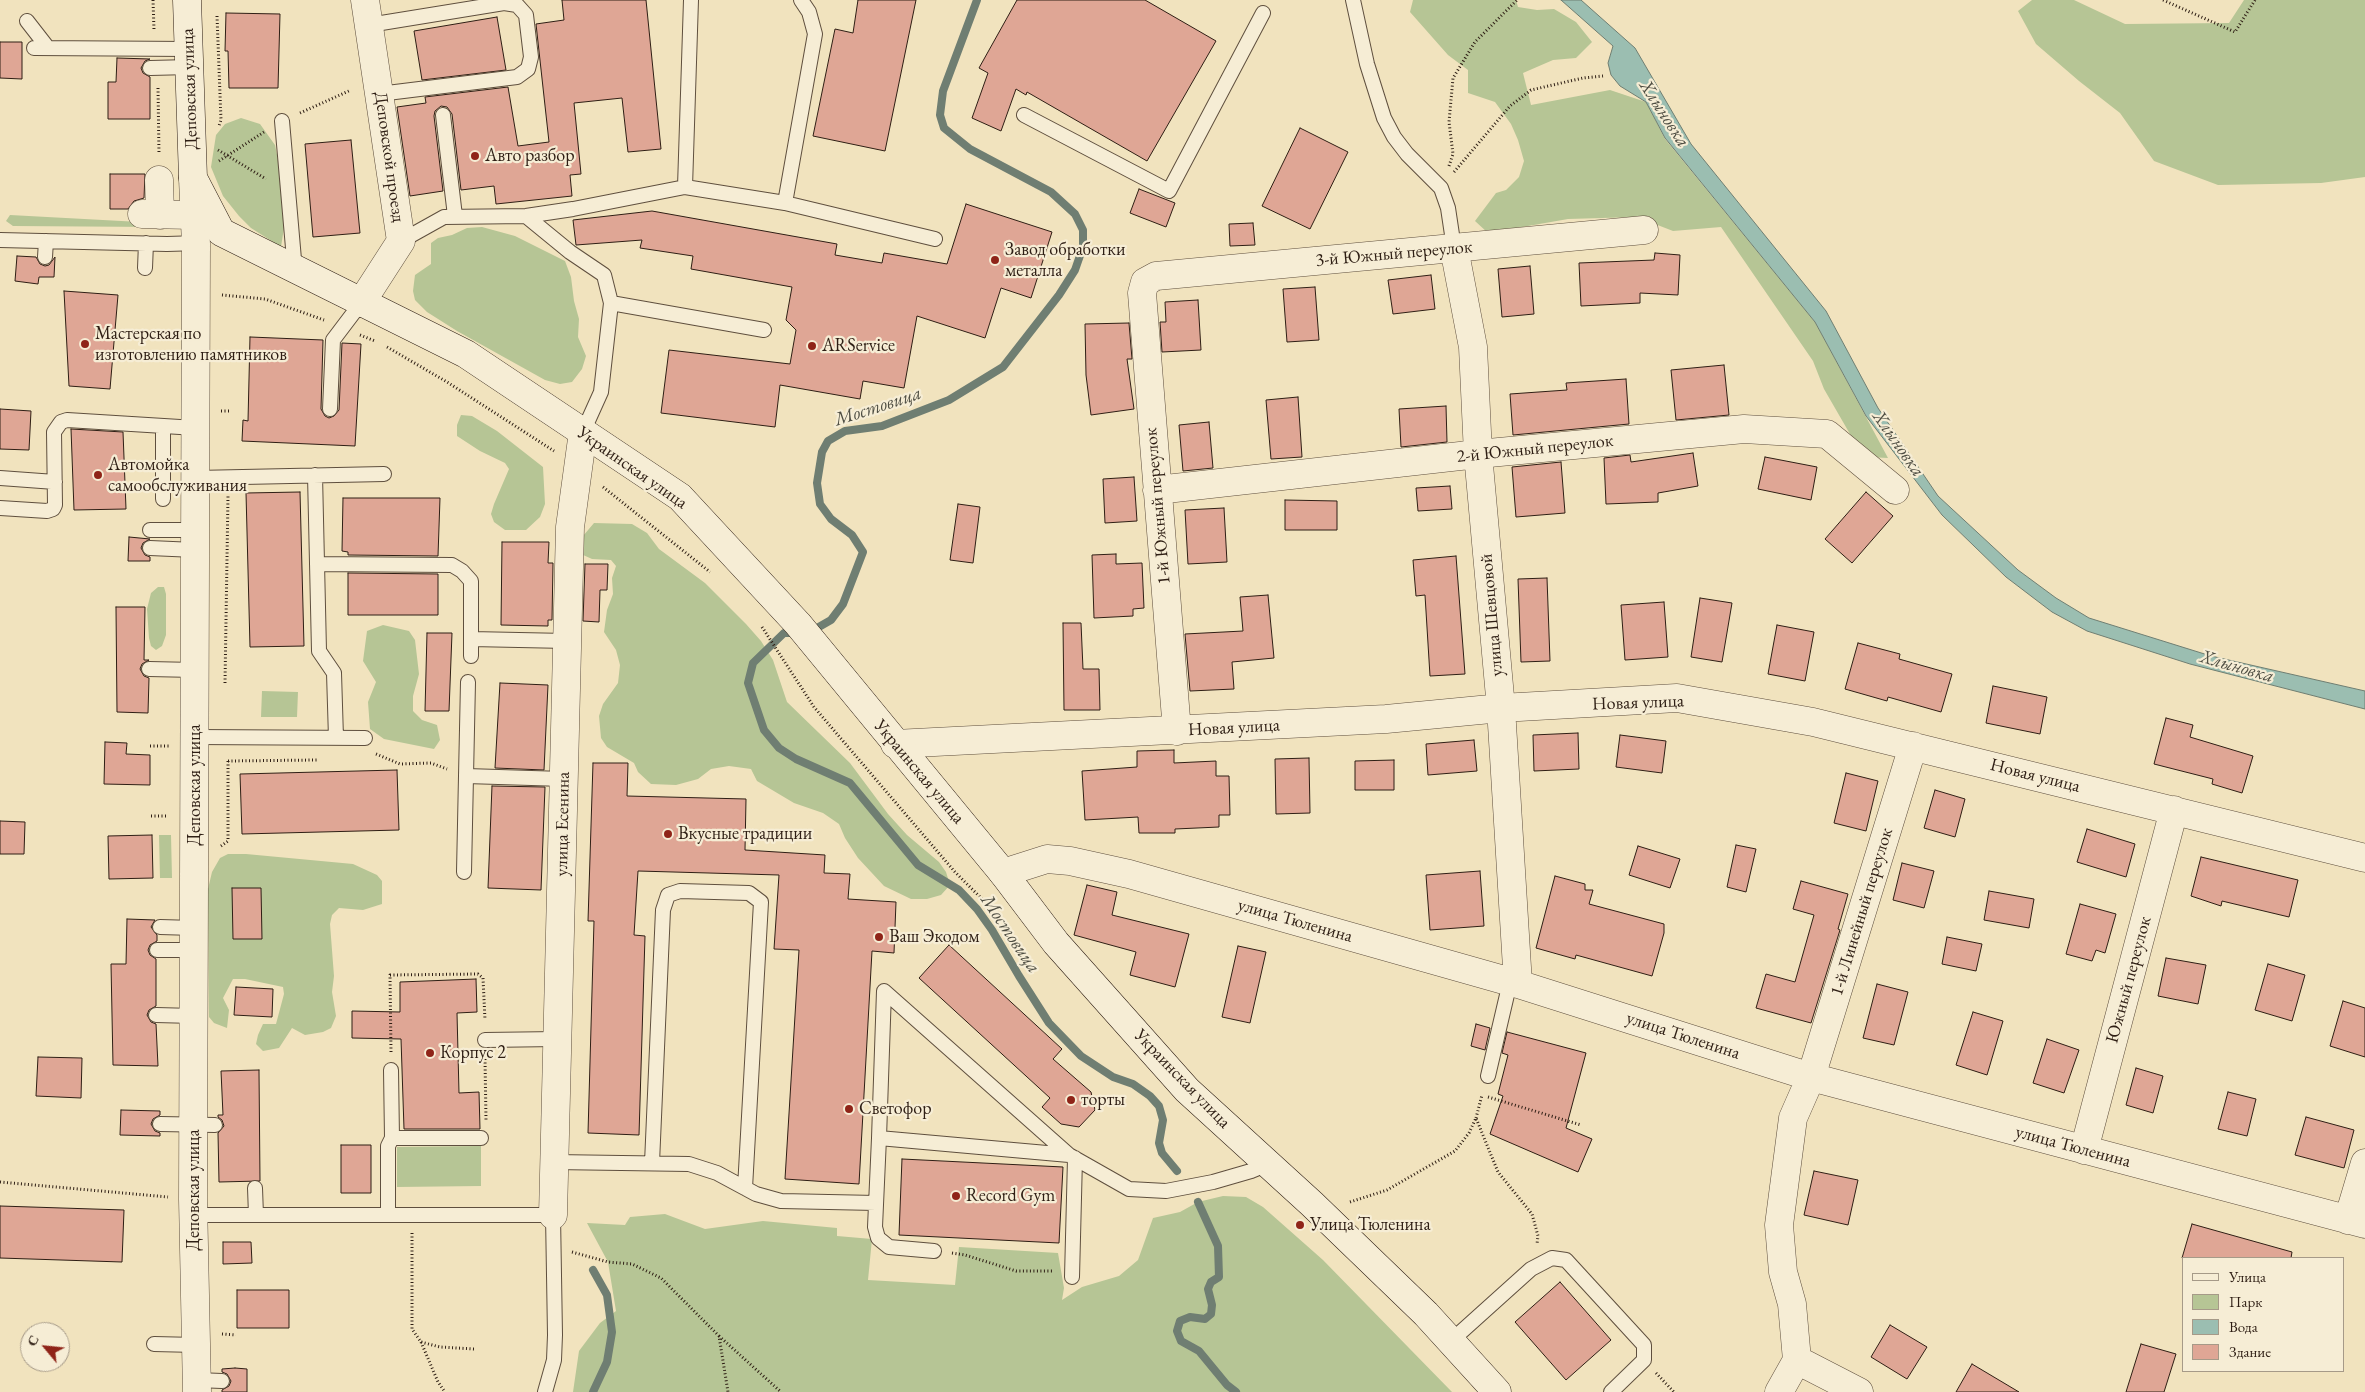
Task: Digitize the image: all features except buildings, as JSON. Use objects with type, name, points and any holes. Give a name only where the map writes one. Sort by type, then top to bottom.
[{"type":"street","name":"Деповская улица","points":[[187,0],[196,244],[195,670],[183,742],[194,939],[194,1016],[204,1125],[194,1207],[196,1345],[205,1384]]},
{"type":"street","name":"Деповской проезд","points":[[361,303],[401,241],[367,12]]},
{"type":"street","name":"Деповская улица","points":[[193,178],[221,232]]},
{"type":"street","points":[[159,180],[151,214],[195,215]]},
{"type":"street","name":"3-й Южный переулок","points":[[1145,282],[1156,276],[1644,230]]},
{"type":"street","name":"Украинская улица","points":[[221,232],[295,271],[466,354],[680,497],[798,624],[894,744],[1002,873],[1056,943],[1187,1090],[1268,1164],[1419,1308],[1497,1392]]},
{"type":"street","name":"улица Шевцовой","points":[[1454,248],[1472,346],[1478,454],[1501,708],[1514,983]]},
{"type":"street","name":"1-й Южный переулок","points":[[1145,282],[1142,293],[1177,731]]},
{"type":"street","name":"2-й Южный переулок","points":[[1157,490],[1478,454],[1744,429],[1827,434],[1895,490]]},
{"type":"street","name":"улица Есенина","points":[[553,1216],[570,527],[583,432]]},
{"type":"street","name":"Новая улица","points":[[894,744],[1386,719],[1501,708],[1677,698],[1813,722],[2365,858]]},
{"type":"street","name":"1-й Линейный переулок","points":[[1797,1360],[1792,1304],[1783,1272],[1779,1225],[1784,1173],[1793,1118],[1811,1077],[1913,746]]},
{"type":"street","name":"Южный переулок","points":[[2084,1150],[2174,810]]},
{"type":"street","name":"улица Тюленина","points":[[1002,873],[1048,859],[1070,861],[1129,874],[1514,983],[1811,1077],[2357,1222]]},
{"type":"street","points":[[2357,1222],[2365,1163]]},
{"type":"street","points":[[1779,1392],[1797,1360],[1859,1392]]},
{"type":"lane","points":[[685,187],[692,0]]},
{"type":"lane","points":[[785,202],[815,34],[809,12],[800,0]]},
{"type":"lane","points":[[1353,0],[1367,64],[1384,118],[1406,154],[1441,188],[1448,208],[1454,248]]},
{"type":"lane","points":[[367,12],[504,3],[517,5],[526,15],[532,57],[528,70],[516,77],[379,94]]},
{"type":"lane","points":[[1024,115],[1169,191],[1263,13]]},
{"type":"lane","points":[[27,21],[41,48],[189,58]]},
{"type":"lane","points":[[150,68],[189,58]]},
{"type":"lane","points":[[443,115],[455,216]]},
{"type":"lane","points":[[282,121],[295,271]]},
{"type":"lane","points":[[401,241],[444,217],[526,216],[573,209],[685,187],[785,202],[935,239]]},
{"type":"lane","points":[[526,216],[570,252],[604,275],[611,304],[600,392],[583,432]]},
{"type":"lane","points":[[0,240],[196,244],[221,232]]},
{"type":"lane","points":[[45,257],[46,241]]},
{"type":"lane","points":[[145,268],[146,243]]},
{"type":"lane","points":[[330,409],[333,340],[361,303]]},
{"type":"lane","points":[[611,304],[764,330]]},
{"type":"lane","points":[[0,508],[48,511],[53,509],[55,505],[54,432],[61,422],[67,420],[196,428]]},
{"type":"lane","points":[[163,426],[163,499]]},
{"type":"lane","points":[[196,478],[384,474]]},
{"type":"lane","points":[[315,475],[319,651],[334,673],[336,738]]},
{"type":"lane","points":[[0,478],[55,482]]},
{"type":"lane","points":[[150,530],[195,540]]},
{"type":"lane","points":[[150,548],[195,540]]},
{"type":"lane","points":[[317,564],[452,565],[462,570],[471,581],[471,656]]},
{"type":"lane","points":[[471,639],[567,641]]},
{"type":"lane","points":[[149,669],[195,670]]},
{"type":"lane","points":[[464,872],[468,682]]},
{"type":"lane","points":[[183,742],[365,738]]},
{"type":"lane","points":[[466,776],[564,779]]},
{"type":"lane","points":[[652,1164],[663,910],[668,896],[680,891],[749,893],[760,902],[745,1188]]},
{"type":"lane","points":[[160,927],[194,939]]},
{"type":"lane","points":[[157,950],[194,939]]},
{"type":"lane","points":[[1488,1076],[1514,983]]},
{"type":"lane","points":[[934,1251],[889,1247],[878,1238],[876,1233],[884,991],[1072,1157],[1129,1189],[1166,1191],[1212,1182],[1268,1164]]},
{"type":"lane","points":[[156,1015],[194,1016]]},
{"type":"lane","points":[[485,1040],[558,1039]]},
{"type":"lane","points":[[388,1215],[388,1146],[392,1138],[392,1070]]},
{"type":"lane","points":[[160,1124],[204,1125]]},
{"type":"lane","points":[[392,1138],[481,1138]]},
{"type":"lane","points":[[879,1138],[1072,1157]]},
{"type":"lane","points":[[1072,1157],[1072,1273]]},
{"type":"lane","points":[[554,1162],[689,1164],[717,1173],[756,1194],[781,1201],[876,1203]]},
{"type":"lane","points":[[256,1188],[256,1215]]},
{"type":"lane","points":[[194,1207],[256,1215],[553,1216],[554,1360],[545,1392]]},
{"type":"lane","points":[[1451,1341],[1536,1266],[1552,1258],[1566,1260],[1644,1345],[1644,1360],[1611,1392]]},
{"type":"lane","points":[[154,1344],[196,1345]]},
{"type":"path","points":[[1441,188],[1453,154],[1449,122],[1453,78],[1475,42],[1516,0]]},
{"type":"path","points":[[2163,0],[2235,32],[2255,0]]},
{"type":"path","points":[[216,9],[222,120],[217,128]]},
{"type":"path","points":[[1441,188],[1510,106],[1531,90],[1574,80],[1603,76]]},
{"type":"path","points":[[215,148],[288,193]]},
{"type":"path","points":[[196,294],[245,295],[265,299],[293,307],[381,344],[447,382],[578,467],[714,575]]},
{"type":"path","points":[[225,683],[228,478]]},
{"type":"path","points":[[760,624],[780,654]]},
{"type":"path","points":[[150,746],[183,742]]},
{"type":"path","points":[[374,753],[400,764],[431,763],[466,776]]},
{"type":"path","points":[[151,816],[171,816]]},
{"type":"path","points":[[392,1070],[390,975],[478,974],[483,978],[487,1133],[481,1138]]},
{"type":"path","points":[[1482,1095],[1581,1125]]},
{"type":"path","points":[[1356,1209],[1349,1202],[1387,1190],[1455,1151],[1469,1133],[1476,1118],[1498,1172],[1532,1214],[1538,1236],[1536,1266]]},
{"type":"path","points":[[0,1182],[194,1207]]},
{"type":"path","points":[[412,1215],[412,1329],[421,1342],[438,1382],[445,1392]]},
{"type":"path","points":[[552,1247],[608,1262],[632,1264],[661,1278],[719,1336],[782,1392]]},
{"type":"path","points":[[934,1251],[965,1255],[1016,1271],[1072,1273]]},
{"type":"path","points":[[719,1336],[728,1392]]},
{"type":"path","points":[[421,1342],[440,1347],[474,1349]]},
{"type":"green space","points":[[1413,0],[1516,0],[1518,7],[1537,10],[1554,9],[1576,22],[1592,42],[1576,58],[1553,60],[1523,73],[1531,105],[1610,90],[1646,102],[1665,139],[1815,322],[1888,458],[1868,457],[1854,441],[1824,389],[1813,361],[1721,227],[1673,231],[1637,217],[1568,219],[1488,233],[1475,221],[1496,193],[1506,190],[1519,177],[1524,161],[1511,124],[1495,102],[1468,93],[1468,70],[1448,55],[1410,12]]},
{"type":"green space","points":[[2032,0],[2074,0],[2125,24],[2229,23],[2244,0],[2365,0],[2365,177],[2321,183],[2218,185],[2154,161],[2120,113],[2036,44],[2018,11]]},
{"type":"green space","points":[[241,118],[260,124],[275,145],[281,174],[285,221],[281,247],[251,228],[239,216],[223,196],[211,167],[216,135],[225,124]]},
{"type":"green space","points":[[10,215],[140,222],[157,227],[13,226],[6,221]]},
{"type":"green space","points":[[482,227],[515,236],[565,261],[571,277],[574,301],[579,319],[578,337],[586,356],[582,369],[572,382],[560,384],[545,380],[457,331],[427,312],[415,300],[413,291],[415,275],[431,264],[431,243],[438,238],[452,235],[467,228]]},
{"type":"green space","points":[[461,415],[472,416],[497,431],[543,467],[545,504],[540,517],[526,530],[505,530],[494,522],[491,514],[509,469],[505,463],[480,451],[457,436],[457,425]]},
{"type":"green space","points":[[594,523],[632,524],[647,533],[659,549],[705,583],[746,624],[761,641],[773,660],[787,702],[850,763],[888,814],[907,835],[939,862],[946,872],[950,885],[941,895],[927,899],[911,899],[884,886],[858,858],[845,838],[839,824],[823,813],[794,803],[757,781],[751,769],[729,766],[711,769],[698,779],[676,785],[651,784],[638,772],[634,763],[607,747],[601,738],[599,716],[603,704],[618,683],[620,665],[616,650],[604,632],[607,610],[613,594],[612,578],[616,566],[611,560],[592,559],[581,554],[583,536]]},
{"type":"green space","points":[[158,587],[164,587],[166,594],[166,635],[162,646],[156,650],[151,646],[149,638],[147,609],[151,593]]},
{"type":"green space","points":[[383,625],[409,631],[415,640],[419,674],[413,696],[413,711],[422,720],[437,725],[440,740],[434,749],[384,739],[370,729],[368,702],[376,682],[363,661],[367,631]]},
{"type":"green space","points":[[262,691],[298,692],[297,717],[261,717]]},
{"type":"green space","points":[[159,835],[171,835],[172,878],[160,878]]},
{"type":"green space","points":[[228,854],[353,864],[377,875],[382,881],[382,904],[363,910],[339,908],[332,915],[330,924],[334,976],[332,992],[336,1016],[331,1028],[323,1032],[305,1035],[292,1028],[279,1048],[263,1051],[256,1044],[258,1035],[263,1024],[276,1024],[284,994],[283,987],[245,979],[233,979],[223,998],[229,1010],[227,1028],[214,1023],[209,1017],[208,889],[212,872],[220,858]]},
{"type":"green space","points":[[481,1146],[481,1186],[397,1187],[397,1147]]},
{"type":"green space","points":[[1223,1196],[1246,1197],[1263,1207],[1323,1260],[1452,1392],[573,1392],[579,1351],[600,1323],[616,1311],[608,1262],[587,1223],[625,1225],[630,1217],[665,1214],[705,1229],[763,1221],[837,1228],[837,1236],[872,1239],[868,1280],[955,1285],[959,1247],[1058,1253],[1064,1288],[1062,1300],[1082,1287],[1119,1276],[1138,1260],[1153,1218],[1180,1212],[1198,1202]]},
{"type":"water","name":"Хлыновка","points":[[1561,0],[1581,0],[1635,48],[1691,144],[1826,311],[1878,408],[1938,496],[2018,570],[2056,598],[2089,618],[2211,656],[2365,691],[2365,709],[2190,664],[2087,631],[2052,612],[2006,577],[1942,515],[1866,416],[1815,322],[1665,138],[1646,102],[1620,86],[1611,75],[1608,63],[1613,46]]},
{"type":"waterway","name":"Мостовица","points":[[810,632],[831,620],[843,604],[863,552],[852,535],[831,519],[820,504],[817,483],[822,452],[828,441],[845,431],[882,426],[949,400],[1003,367],[1059,295],[1075,270],[1083,247],[1083,230],[1075,214],[1051,192],[970,149],[944,128],[940,115],[943,91],[977,0]]},
{"type":"waterway","name":"Мостовица","points":[[796,633],[784,633],[753,663],[748,683],[764,730],[779,748],[796,759],[850,783],[918,865],[959,890],[977,909],[1049,1023],[1081,1056],[1113,1077],[1133,1084],[1150,1096],[1159,1106],[1163,1120],[1159,1143],[1162,1153],[1177,1171]]},
{"type":"waterway","name":"Мостовица","points":[[1198,1202],[1218,1246],[1219,1277],[1211,1282],[1208,1289],[1212,1305],[1211,1314],[1205,1319],[1190,1317],[1180,1321],[1177,1331],[1181,1341],[1199,1351],[1227,1385],[1236,1392]]},
{"type":"waterway","points":[[593,1270],[607,1295],[612,1332],[607,1362],[593,1392]]},
{"type":"place","name":"Авто разбор","points":[[475,156]]},
{"type":"place","name":"Завод обработки металла","points":[[995,260]]},
{"type":"place","name":"Мастерская по изготовлению памятников","points":[[85,344]]},
{"type":"place","name":"ARService","points":[[812,346]]},
{"type":"place","name":"Автомойка самообслуживания","points":[[98,475]]},
{"type":"place","name":"Вкусные традиции","points":[[668,834]]},
{"type":"place","name":"Ваш Экодом","points":[[879,937]]},
{"type":"place","name":"Корпус 2","points":[[430,1053]]},
{"type":"place","name":"торты","points":[[1071,1100]]},
{"type":"place","name":"Светофор","points":[[849,1109]]},
{"type":"place","name":"Record Gym","points":[[956,1196]]},
{"type":"place","name":"Улица Тюленина","points":[[1300,1225]]}]
